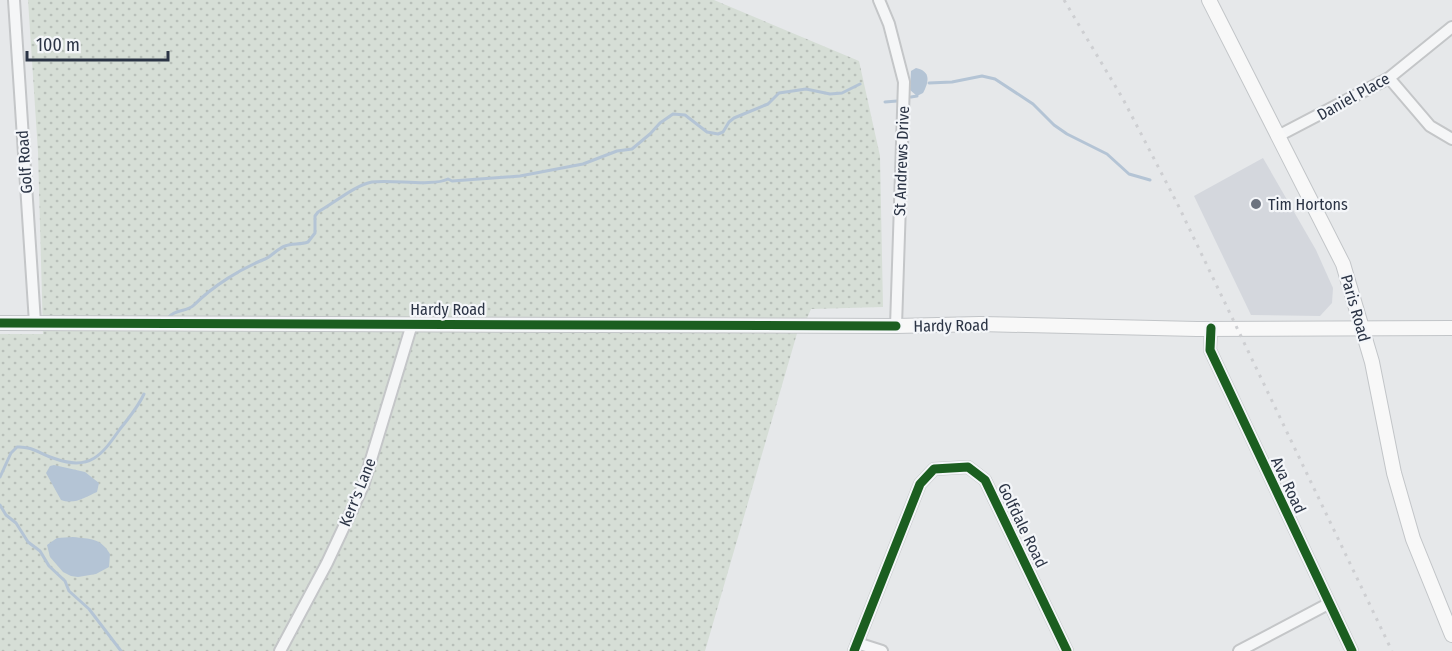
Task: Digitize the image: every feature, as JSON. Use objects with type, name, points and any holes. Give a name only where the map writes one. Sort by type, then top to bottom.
[{"type":"main road","name":"Paris Road","points":[[1209,0],[1344,264],[1372,362],[1396,483],[1413,539],[1452,635]]},
{"type":"main road","name":"Hardy Road","points":[[0,323],[896,326],[980,324],[1211,328],[1452,328]]},
{"type":"street","name":"Golf Road","points":[[14,0],[35,323]]},
{"type":"street","name":"St Andrews Drive","points":[[879,0],[889,24],[904,82],[896,326]]},
{"type":"street","name":"Daniel Place","points":[[1278,136],[1389,78],[1452,27]]},
{"type":"street","points":[[1389,78],[1430,126],[1452,139]]},
{"type":"street","name":"Kerr's Lane","points":[[279,651],[327,563],[363,486],[412,324]]},
{"type":"street","name":"Ava Road","points":[[1211,328],[1210,350],[1352,651]]},
{"type":"street","name":"Golfdale Road","points":[[856,647],[920,484],[934,469],[968,467],[985,480],[1067,651]]},
{"type":"street","points":[[1239,651],[1328,604]]},
{"type":"street","points":[[856,647],[882,651]]},
{"type":"shaded area","points":[[28,0],[714,0],[859,61],[880,156],[883,307],[811,309],[802,330],[798,330],[705,651],[0,651],[0,334],[43,334],[38,152]]},
{"type":"shaded area","points":[[1263,158],[1316,250],[1333,288],[1332,303],[1320,316],[1251,315],[1194,196]]},
{"type":"water","points":[[916,68],[921,69],[927,78],[927,85],[923,93],[917,96],[910,90],[911,71]]},
{"type":"water","points":[[50,466],[85,472],[99,483],[97,492],[75,501],[61,500],[46,473]]},
{"type":"water","points":[[73,537],[94,540],[103,545],[110,554],[109,567],[96,574],[78,577],[63,572],[50,557],[47,545],[57,538]]},
{"type":"waterway","points":[[929,83],[952,82],[982,76],[995,79],[1033,104],[1054,125],[1067,134],[1107,154],[1129,174],[1150,180]]},
{"type":"waterway","points":[[169,317],[191,307],[227,279],[268,258],[282,247],[308,242],[315,233],[315,216],[318,212],[365,184],[380,181],[422,183],[448,179],[452,181],[520,176],[583,164],[617,151],[632,149],[673,114],[685,115],[707,132],[718,134],[723,132],[734,118],[768,104],[779,93],[806,89],[830,94],[842,93],[860,84]]},
{"type":"waterway","points":[[911,97],[917,96]]},
{"type":"waterway","points":[[885,102],[897,101]]},
{"type":"waterway","points":[[0,477],[11,453],[17,447],[28,448],[68,462],[86,462],[94,458],[107,446],[144,394]]},
{"type":"waterway","points":[[0,505],[6,515],[16,523],[28,542],[40,551],[49,566],[65,581],[69,591],[89,609],[121,651]]},
{"type":"railway","points":[[1064,0],[1123,99],[1178,205],[1392,651]]},
{"type":"cycle path","points":[[0,323],[896,326]]},
{"type":"cycle path","points":[[1211,328],[1210,350],[1352,651]]},
{"type":"cycle path","points":[[854,651],[920,484],[934,469],[968,467],[985,480],[1067,651]]},
{"type":"place","name":"Tim Hortons","points":[[1256,204]]}]
